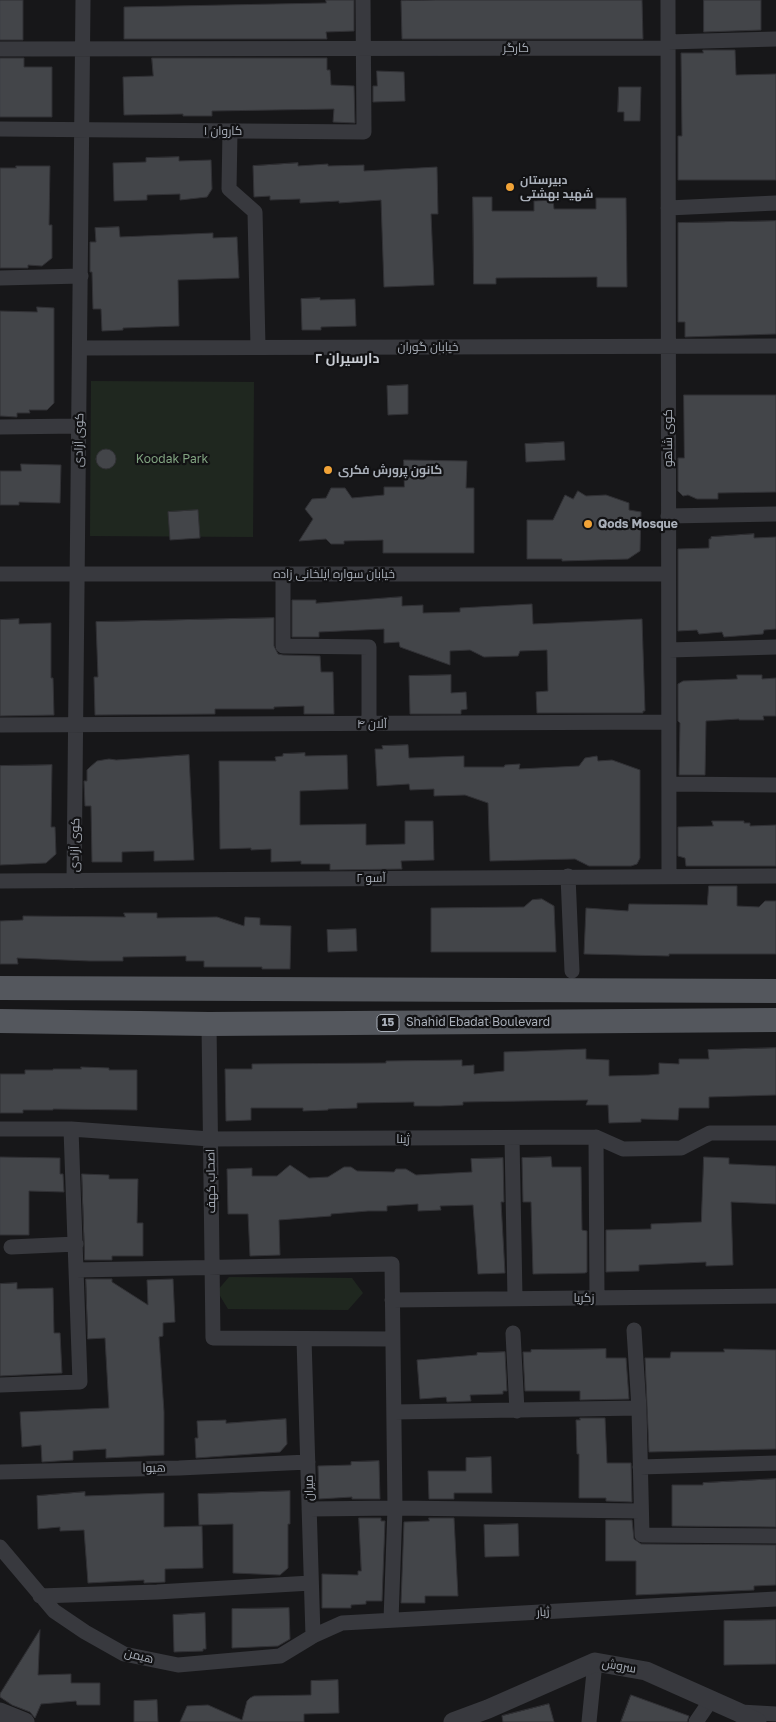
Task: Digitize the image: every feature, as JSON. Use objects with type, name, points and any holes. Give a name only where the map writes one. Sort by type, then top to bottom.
[{"type":"main road","points":[[0,988],[776,991]]},
{"type":"main road","name":"Shahid Ebadat Boulevard","points":[[0,1021],[210,1024],[776,1020]]},
{"type":"street","name":"کوی آزادی","points":[[74,880],[83,0]]},
{"type":"street","points":[[363,0],[364,48]]},
{"type":"street","name":"کوی شاهو","points":[[668,0],[669,876]]},
{"type":"street","name":"کارگر","points":[[0,49],[668,45],[776,39]]},
{"type":"street","name":"کاروان ۱","points":[[0,129],[364,132],[364,48]]},
{"type":"street","points":[[230,131],[229,189],[255,212],[258,347]]},
{"type":"street","points":[[668,208],[776,203]]},
{"type":"street","points":[[0,278],[80,276]]},
{"type":"street","name":"خیابان گوران","points":[[80,348],[776,346]]},
{"type":"street","points":[[0,427],[79,426]]},
{"type":"street","points":[[668,516],[776,514]]},
{"type":"street","name":"خیابان سواره ایلخانی زاده","points":[[0,574],[668,574]]},
{"type":"street","points":[[283,574],[283,646],[369,647],[369,724]]},
{"type":"street","points":[[669,650],[776,647]]},
{"type":"street","name":"آلان ۴","points":[[0,725],[669,722]]},
{"type":"street","points":[[669,784],[776,785]]},
{"type":"street","points":[[568,876],[572,971]]},
{"type":"street","name":"آسو ۲","points":[[0,881],[776,876]]},
{"type":"street","name":"اصحاب کهف","points":[[210,1024],[213,1338],[304,1339]]},
{"type":"street","name":"ژینا","points":[[0,1129],[71,1129],[210,1139],[596,1137]]},
{"type":"street","points":[[0,1385],[80,1382],[71,1129]]},
{"type":"street","points":[[598,1298],[596,1137],[623,1149],[681,1148],[710,1133],[776,1133]]},
{"type":"street","points":[[512,1138],[515,1298]]},
{"type":"street","points":[[11,1247],[76,1244]]},
{"type":"street","points":[[76,1270],[392,1264],[395,1508],[391,1620]]},
{"type":"street","name":"زکریا","points":[[392,1300],[776,1296]]},
{"type":"street","points":[[634,1330],[639,1408],[642,1535],[776,1536]]},
{"type":"street","points":[[513,1333],[518,1411]]},
{"type":"street","points":[[304,1339],[392,1339]]},
{"type":"street","name":"میران","points":[[304,1339],[313,1636]]},
{"type":"street","points":[[394,1412],[639,1408]]},
{"type":"street","name":"هیوا","points":[[0,1472],[179,1468],[308,1462]]},
{"type":"street","points":[[640,1467],[776,1463]]},
{"type":"street","points":[[309,1510],[395,1508],[641,1510]]},
{"type":"street","name":"هیمن","points":[[0,1546],[40,1596],[54,1610],[85,1632],[124,1654],[178,1665],[280,1656],[313,1636]]},
{"type":"street","points":[[40,1596],[156,1592],[311,1583]]},
{"type":"street","name":"ژیار","points":[[313,1636],[342,1623],[776,1599]]},
{"type":"street","points":[[589,1722],[595,1662]]},
{"type":"street","name":"سروش","points":[[453,1722],[488,1715],[595,1662],[646,1671],[751,1719]]},
{"type":"street","points":[[696,1722],[711,1700]]},
{"type":"street","points":[[0,1712],[25,1722]]},
{"type":"street","points":[[751,1719],[776,1714]]},
{"type":"green space","name":"Koodak Park","points":[[91,381],[254,382],[253,537],[90,536]]},
{"type":"green space","points":[[229,1277],[352,1278],[363,1293],[348,1310],[228,1309],[217,1291]]},
{"type":"building","points":[[0,0],[23,0],[23,40],[0,40]]},
{"type":"building","points":[[326,0],[354,0],[354,31],[326,32],[327,39],[124,39],[124,7],[326,3]]},
{"type":"building","points":[[642,0],[643,39],[402,39],[401,1]]},
{"type":"building","points":[[704,0],[761,0],[761,30],[704,32]]},
{"type":"building","points":[[703,50],[735,50],[736,75],[776,74],[776,180],[678,180],[678,136],[682,136],[681,53],[703,53]]},
{"type":"building","points":[[0,58],[24,58],[24,67],[52,67],[52,117],[0,117]]},
{"type":"building","points":[[152,58],[327,58],[327,70],[330,70],[331,85],[354,86],[355,123],[333,122],[334,109],[212,111],[212,116],[183,116],[183,114],[124,115],[123,77],[153,76]]},
{"type":"building","points":[[377,71],[404,72],[405,101],[373,102],[373,86],[377,86]]},
{"type":"building","points":[[619,87],[641,87],[640,121],[624,121],[624,112],[618,112]]},
{"type":"building","points":[[179,157],[179,161],[211,160],[212,189],[207,197],[180,200],[180,194],[147,195],[147,200],[114,201],[113,163],[146,162],[146,158]]},
{"type":"building","points":[[298,163],[298,166],[328,164],[328,166],[364,165],[364,171],[437,167],[438,214],[431,214],[434,285],[384,287],[381,200],[300,203],[300,199],[270,200],[270,196],[254,197],[253,166]]},
{"type":"building","points":[[16,166],[50,166],[49,225],[52,225],[52,258],[42,266],[28,265],[28,268],[0,268],[0,168],[16,168]]},
{"type":"building","points":[[473,197],[492,197],[492,211],[534,211],[534,201],[553,200],[554,209],[596,209],[596,198],[626,198],[627,287],[597,287],[597,277],[496,278],[496,284],[474,284]]},
{"type":"building","points":[[776,221],[776,334],[685,337],[685,322],[678,322],[678,223]]},
{"type":"building","points":[[119,227],[120,237],[213,233],[213,238],[237,237],[239,278],[178,280],[179,326],[123,328],[123,330],[102,331],[101,309],[93,309],[90,242],[96,242],[95,228]]},
{"type":"building","points":[[320,298],[320,300],[355,299],[356,326],[321,327],[321,330],[302,330],[301,299]]},
{"type":"building","points":[[37,307],[54,308],[54,403],[47,410],[29,410],[30,413],[17,413],[17,417],[0,416],[0,311],[37,312]]},
{"type":"building","points":[[408,385],[408,414],[388,415],[387,386]]},
{"type":"building","points":[[684,395],[776,395],[776,492],[718,493],[718,499],[697,499],[688,495],[683,496],[678,491],[678,458],[684,458]]},
{"type":"building","points":[[564,442],[565,460],[526,462],[525,444]]},
{"type":"building","points":[[106,449],[113,452],[116,459],[113,466],[106,469],[99,466],[96,459],[99,452]]},
{"type":"building","points":[[404,460],[467,461],[466,488],[474,488],[474,553],[383,553],[383,540],[344,541],[344,544],[331,544],[326,539],[299,541],[313,519],[305,509],[312,499],[326,498],[331,488],[345,488],[352,498],[384,495],[384,487],[404,487]]},
{"type":"building","points":[[21,464],[61,465],[60,503],[19,502],[19,505],[0,505],[0,471],[21,471]]},
{"type":"building","points":[[578,491],[586,496],[606,495],[629,503],[629,510],[641,512],[640,551],[628,559],[562,561],[562,559],[527,559],[527,520],[553,520],[565,495],[573,499]]},
{"type":"building","points":[[198,510],[200,538],[170,540],[168,512]]},
{"type":"building","points":[[754,534],[754,538],[776,537],[776,629],[764,630],[763,634],[724,637],[722,632],[699,634],[697,630],[678,631],[678,549],[709,548],[709,539],[711,537]]},
{"type":"building","points":[[402,597],[402,606],[423,605],[423,613],[460,612],[460,608],[532,604],[533,624],[642,619],[645,711],[643,713],[537,713],[536,692],[548,691],[547,650],[520,651],[518,656],[484,657],[470,650],[450,651],[450,665],[400,647],[399,642],[384,643],[384,629],[319,632],[319,637],[292,637],[292,600],[316,600],[316,603]]},
{"type":"building","points":[[274,618],[274,646],[278,654],[320,656],[321,672],[333,672],[334,714],[304,714],[304,706],[274,707],[274,709],[215,709],[215,714],[95,715],[94,677],[98,677],[96,622]]},
{"type":"building","points":[[19,619],[19,624],[51,623],[51,678],[53,678],[54,715],[0,716],[0,620]]},
{"type":"building","points":[[451,675],[451,693],[466,692],[467,709],[461,710],[461,714],[410,714],[409,676]]},
{"type":"building","points":[[737,675],[762,675],[762,679],[776,678],[776,716],[763,716],[764,720],[706,721],[705,775],[679,775],[680,723],[678,721],[678,684],[683,681],[737,679]]},
{"type":"building","points":[[408,745],[409,758],[464,756],[464,767],[504,767],[505,765],[520,764],[519,769],[579,766],[585,758],[597,756],[598,761],[612,760],[640,770],[640,858],[637,864],[631,866],[589,866],[575,859],[490,861],[488,803],[465,795],[434,796],[434,789],[410,790],[409,784],[377,786],[375,749],[383,749],[382,746]]},
{"type":"building","points":[[305,753],[305,756],[347,755],[348,789],[300,791],[300,825],[366,824],[366,845],[405,844],[405,821],[433,821],[434,860],[401,861],[402,869],[330,870],[330,864],[301,864],[301,861],[271,862],[271,849],[220,849],[219,761],[276,761],[275,757],[283,756],[283,754]]},
{"type":"building","points":[[189,755],[194,860],[154,861],[154,851],[122,852],[122,862],[92,862],[91,806],[85,806],[84,781],[87,781],[87,770],[97,761],[109,759]]},
{"type":"building","points":[[52,765],[51,827],[55,827],[56,854],[46,863],[0,865],[0,766]]},
{"type":"building","points":[[712,821],[744,821],[744,823],[750,823],[750,826],[776,825],[776,866],[686,866],[685,858],[678,856],[678,827],[713,826]]},
{"type":"building","points":[[709,886],[737,886],[737,906],[759,907],[765,901],[776,901],[776,954],[669,954],[669,956],[584,954],[586,908],[628,911],[629,904],[707,905]]},
{"type":"building","points":[[542,899],[554,906],[556,952],[431,952],[431,908],[524,907],[532,900]]},
{"type":"building","points":[[124,913],[157,913],[157,918],[217,917],[244,926],[245,917],[260,918],[260,925],[291,926],[290,969],[204,967],[204,961],[186,961],[186,956],[123,957],[123,961],[17,958],[18,964],[0,964],[0,921],[23,920],[23,916],[125,917]]},
{"type":"building","points":[[356,929],[357,951],[328,952],[327,930]]},
{"type":"building","points":[[776,1048],[776,1095],[709,1097],[709,1108],[679,1108],[678,1120],[641,1119],[641,1122],[609,1123],[608,1105],[586,1105],[588,1100],[463,1102],[463,1105],[440,1106],[414,1106],[414,1102],[357,1103],[357,1108],[303,1111],[303,1108],[251,1108],[251,1120],[226,1121],[225,1069],[252,1069],[252,1064],[386,1063],[386,1061],[462,1060],[462,1066],[474,1065],[474,1074],[504,1071],[504,1052],[586,1049],[586,1059],[609,1060],[609,1076],[649,1075],[659,1074],[659,1063],[679,1064],[679,1059],[709,1059],[708,1050]]},
{"type":"building","points":[[81,1067],[137,1070],[137,1110],[53,1109],[23,1110],[23,1113],[0,1113],[0,1074],[25,1074],[25,1070],[81,1069]]},
{"type":"building","points":[[0,1157],[60,1158],[60,1174],[63,1174],[64,1192],[29,1191],[29,1235],[0,1235]]},
{"type":"building","points":[[551,1157],[552,1167],[581,1167],[582,1230],[587,1231],[587,1272],[585,1273],[533,1274],[531,1202],[523,1202],[522,1158]]},
{"type":"building","points":[[704,1157],[729,1158],[729,1164],[776,1166],[776,1204],[731,1202],[733,1265],[706,1266],[706,1262],[639,1265],[639,1271],[606,1272],[606,1230],[651,1229],[651,1224],[701,1222]]},
{"type":"building","points":[[503,1158],[504,1202],[501,1202],[505,1273],[478,1274],[473,1205],[440,1206],[441,1210],[418,1211],[418,1204],[387,1206],[387,1211],[331,1214],[331,1216],[279,1220],[280,1255],[250,1256],[248,1214],[228,1214],[227,1169],[252,1168],[252,1176],[277,1176],[290,1165],[309,1178],[328,1177],[344,1167],[351,1167],[357,1171],[394,1172],[396,1169],[406,1169],[416,1175],[472,1172],[471,1159]]},
{"type":"building","points":[[82,1174],[109,1175],[109,1179],[138,1179],[137,1223],[143,1223],[143,1256],[112,1256],[112,1260],[85,1260]]},
{"type":"building","points":[[86,1279],[112,1279],[112,1282],[148,1305],[147,1280],[173,1279],[175,1322],[163,1323],[163,1336],[159,1337],[164,1412],[164,1455],[106,1458],[106,1449],[73,1451],[73,1460],[42,1462],[41,1445],[22,1447],[20,1412],[109,1408],[105,1338],[88,1339]]},
{"type":"building","points":[[17,1283],[17,1289],[53,1288],[54,1333],[60,1333],[62,1373],[0,1376],[0,1284]]},
{"type":"building","points":[[606,1349],[606,1358],[626,1358],[629,1399],[580,1400],[580,1391],[525,1391],[523,1352],[531,1352],[531,1350]]},
{"type":"building","points":[[724,1349],[776,1350],[776,1449],[649,1452],[645,1358],[670,1358],[671,1352],[724,1352]]},
{"type":"building","points":[[505,1352],[507,1391],[503,1391],[503,1394],[470,1395],[471,1401],[447,1402],[446,1397],[420,1399],[417,1360],[477,1355],[477,1353]]},
{"type":"building","points":[[580,1418],[605,1418],[607,1463],[631,1463],[632,1502],[606,1501],[606,1498],[579,1498],[579,1454],[577,1454],[576,1420],[580,1420]]},
{"type":"building","points":[[286,1419],[287,1444],[280,1452],[196,1458],[195,1438],[198,1438],[197,1421],[226,1420],[226,1423]]},
{"type":"building","points":[[491,1457],[492,1493],[454,1493],[454,1499],[429,1499],[428,1471],[466,1471],[466,1458]]},
{"type":"building","points":[[379,1461],[380,1499],[352,1499],[352,1497],[319,1499],[318,1466],[351,1465],[351,1462]]},
{"type":"building","points":[[776,1479],[776,1527],[672,1526],[672,1485],[703,1485],[703,1483]]},
{"type":"building","points":[[290,1491],[288,1568],[280,1575],[233,1573],[233,1524],[199,1525],[198,1494]]},
{"type":"building","points":[[85,1492],[85,1496],[164,1493],[164,1527],[202,1526],[203,1568],[165,1569],[165,1582],[144,1583],[144,1580],[88,1583],[84,1530],[60,1531],[60,1527],[38,1529],[37,1496]]},
{"type":"building","points":[[359,1518],[381,1518],[381,1521],[385,1521],[382,1601],[366,1601],[366,1604],[351,1605],[351,1608],[322,1608],[322,1574],[358,1575],[358,1571],[361,1571]]},
{"type":"building","points":[[429,1518],[454,1518],[458,1596],[425,1596],[425,1603],[401,1603],[404,1522],[429,1521]]},
{"type":"building","points":[[606,1520],[632,1520],[634,1539],[641,1544],[776,1545],[776,1585],[754,1586],[754,1590],[636,1595],[636,1561],[606,1561]]},
{"type":"building","points":[[518,1524],[519,1556],[485,1557],[484,1525]]},
{"type":"building","points":[[289,1608],[290,1639],[278,1646],[232,1648],[232,1609]]},
{"type":"building","points":[[205,1613],[206,1649],[203,1649],[203,1651],[174,1652],[173,1615]]},
{"type":"building","points":[[776,1620],[776,1664],[724,1665],[724,1621]]},
{"type":"building","points":[[40,1630],[38,1675],[71,1674],[71,1683],[100,1683],[100,1705],[77,1705],[76,1701],[41,1704],[35,1718],[30,1712],[12,1705],[0,1697],[0,1694]]},
{"type":"building","points":[[338,1680],[339,1713],[304,1714],[304,1722],[180,1722],[187,1706],[208,1705],[242,1720],[247,1701],[254,1696],[311,1695],[311,1681]]},
{"type":"building","points":[[631,1695],[689,1716],[687,1722],[621,1722]]},
{"type":"building","points":[[157,1700],[158,1722],[134,1722],[134,1701]]},
{"type":"building","points":[[549,1704],[554,1722],[503,1722],[502,1716]]},
{"type":"place","name":"دبیرستان شهید بهشتی","points":[[510,187]]},
{"type":"place","name":"کانون پرورش فکری","points":[[328,470]]},
{"type":"place","name":"Qods Mosque","points":[[588,524]]},
{"type":"district","name":"دارسیران ۲","points":[[347,359]]}]
